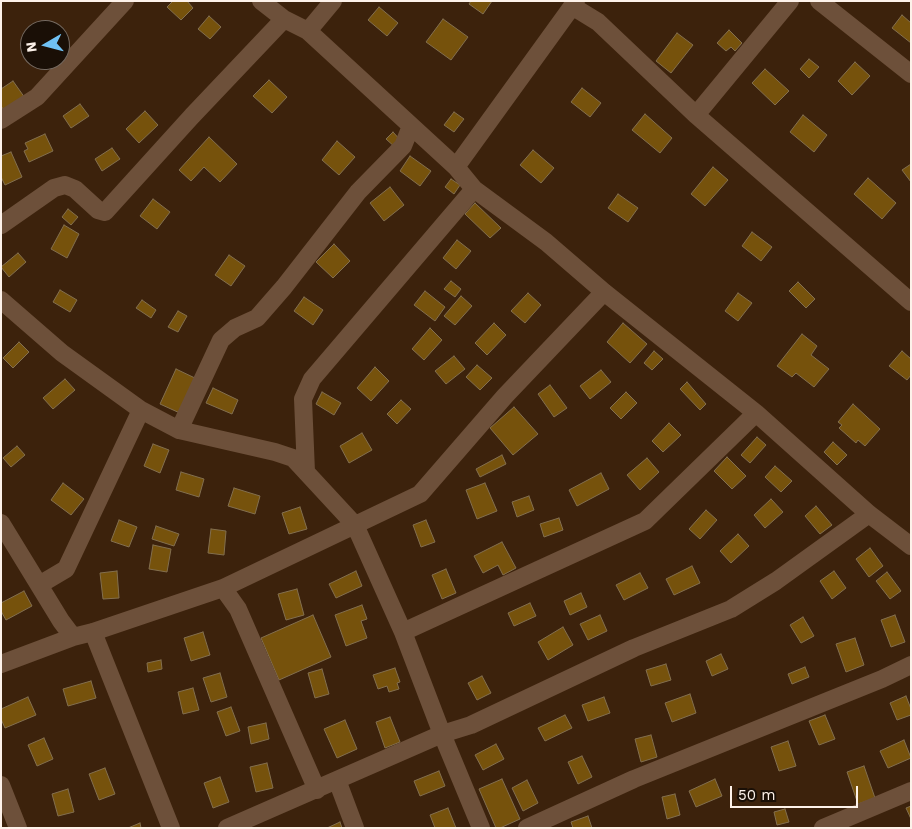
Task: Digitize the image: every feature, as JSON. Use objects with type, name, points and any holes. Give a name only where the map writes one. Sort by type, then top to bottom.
[{"type":"street","points":[[1,120],[37,97],[126,1]]},
{"type":"street","points":[[261,1],[284,20],[308,31],[456,167],[474,189],[546,242],[604,292],[756,413],[869,514],[911,546]]},
{"type":"street","points":[[308,31],[333,1]]},
{"type":"street","points":[[696,115],[790,1]]},
{"type":"street","points":[[819,1],[911,74]]},
{"type":"street","points":[[456,167],[574,4],[598,22],[696,115],[911,302]]},
{"type":"street","points":[[1,225],[54,188],[65,185],[76,189],[98,210],[105,212],[192,116],[284,20]]},
{"type":"street","points":[[179,430],[221,340],[234,328],[257,318],[284,287],[358,192],[402,146],[411,126]]},
{"type":"street","points":[[306,472],[303,399],[312,379],[474,189]]},
{"type":"street","points":[[1,664],[73,637],[224,588],[420,494],[506,396],[604,292]]},
{"type":"street","points":[[1,300],[62,353],[141,410],[179,430],[275,452],[293,458],[355,525],[403,632],[481,828]]},
{"type":"street","points":[[39,585],[66,569],[141,410]]},
{"type":"street","points":[[403,632],[646,521],[756,413]]},
{"type":"street","points":[[227,828],[442,734],[471,725],[634,648],[731,609],[776,581],[869,514]]},
{"type":"street","points":[[1,523],[60,621],[73,637]]},
{"type":"street","points":[[224,588],[238,609],[316,790]]},
{"type":"street","points":[[93,632],[171,828]]},
{"type":"street","points":[[526,828],[634,778],[911,665]]},
{"type":"street","points":[[336,780],[355,828]]},
{"type":"street","points":[[1,785],[18,828]]},
{"type":"street","points":[[823,828],[911,792]]},
{"type":"building","points":[[173,1],[187,1],[193,8],[181,20],[167,7]]},
{"type":"building","points":[[471,1],[492,1],[483,14],[469,4]]},
{"type":"building","points":[[379,7],[398,23],[387,36],[368,20]]},
{"type":"building","points":[[902,15],[911,23],[911,43],[892,28]]},
{"type":"building","points":[[209,16],[221,27],[210,39],[198,29]]},
{"type":"building","points":[[443,19],[468,37],[451,60],[426,42]]},
{"type":"building","points":[[729,30],[742,43],[735,51],[731,47],[726,51],[717,43]]},
{"type":"building","points":[[677,33],[693,45],[671,73],[656,61]]},
{"type":"building","points":[[809,59],[819,67],[809,78],[800,69]]},
{"type":"building","points":[[855,62],[870,76],[852,95],[838,81]]},
{"type":"building","points":[[765,69],[789,91],[775,105],[752,83]]},
{"type":"building","points":[[269,80],[287,97],[272,113],[253,96]]},
{"type":"building","points":[[13,81],[25,98],[5,112],[1,106],[1,89]]},
{"type":"building","points":[[582,88],[601,103],[590,117],[571,102]]},
{"type":"building","points":[[80,104],[89,116],[71,128],[63,116]]},
{"type":"building","points":[[145,111],[158,125],[139,143],[126,129]]},
{"type":"building","points":[[454,112],[464,119],[454,132],[444,125]]},
{"type":"building","points":[[645,114],[672,138],[660,153],[632,130]]},
{"type":"building","points":[[803,115],[827,135],[814,152],[790,132]]},
{"type":"building","points":[[393,132],[402,142],[396,148],[386,139]]},
{"type":"building","points":[[45,134],[53,151],[29,162],[24,151],[28,149],[25,143]]},
{"type":"building","points":[[209,137],[237,164],[220,182],[204,167],[191,181],[179,170]]},
{"type":"building","points":[[337,141],[355,157],[339,175],[322,160]]},
{"type":"building","points":[[112,148],[120,159],[102,171],[95,159]]},
{"type":"building","points":[[533,150],[554,168],[541,183],[520,165]]},
{"type":"building","points":[[11,152],[22,177],[5,185],[1,177],[1,156]]},
{"type":"building","points":[[410,156],[431,171],[420,186],[400,171]]},
{"type":"building","points":[[911,164],[911,182],[902,170]]},
{"type":"building","points":[[713,167],[728,180],[705,206],[691,194]]},
{"type":"building","points":[[868,178],[896,203],[882,219],[854,194]]},
{"type":"building","points":[[451,179],[460,185],[454,194],[445,187]]},
{"type":"building","points":[[390,187],[404,205],[384,221],[370,203]]},
{"type":"building","points":[[618,194],[638,208],[628,222],[608,208]]},
{"type":"building","points":[[153,199],[170,212],[157,229],[140,216]]},
{"type":"building","points":[[475,203],[501,228],[490,238],[465,214]]},
{"type":"building","points":[[68,209],[78,217],[71,225],[62,217]]},
{"type":"building","points":[[64,225],[79,234],[67,258],[51,249]]},
{"type":"building","points":[[752,232],[772,247],[761,261],[742,246]]},
{"type":"building","points":[[457,240],[471,251],[456,269],[443,258]]},
{"type":"building","points":[[334,244],[350,261],[333,278],[316,262]]},
{"type":"building","points":[[18,253],[26,262],[9,277],[1,267]]},
{"type":"building","points":[[229,255],[245,266],[231,286],[215,275]]},
{"type":"building","points":[[451,281],[461,289],[455,297],[444,289]]},
{"type":"building","points":[[798,282],[815,299],[806,308],[789,291]]},
{"type":"building","points":[[60,290],[77,300],[70,312],[53,302]]},
{"type":"building","points":[[425,291],[445,307],[435,321],[414,305]]},
{"type":"building","points":[[528,293],[541,305],[525,323],[511,311]]},
{"type":"building","points":[[738,293],[752,303],[738,321],[725,311]]},
{"type":"building","points":[[461,296],[472,306],[455,325],[444,316]]},
{"type":"building","points":[[304,297],[323,310],[313,325],[294,311]]},
{"type":"building","points":[[142,300],[156,310],[151,318],[136,308]]},
{"type":"building","points":[[178,311],[187,316],[178,332],[168,327]]},
{"type":"building","points":[[494,323],[506,335],[487,355],[475,343]]},
{"type":"building","points":[[623,323],[647,344],[630,363],[607,342]]},
{"type":"building","points":[[430,328],[442,340],[424,360],[412,349]]},
{"type":"building","points":[[802,334],[817,346],[811,355],[829,369],[814,387],[796,373],[792,377],[777,366]]},
{"type":"building","points":[[19,342],[29,352],[13,368],[3,358]]},
{"type":"building","points":[[654,351],[663,359],[652,370],[644,363]]},
{"type":"building","points":[[902,351],[911,359],[911,375],[907,380],[889,366]]},
{"type":"building","points":[[454,356],[465,369],[446,384],[435,371]]},
{"type":"building","points":[[477,365],[492,378],[480,390],[466,377]]},
{"type":"building","points":[[375,367],[389,381],[371,401],[357,388]]},
{"type":"building","points":[[176,369],[197,379],[182,414],[160,404]]},
{"type":"building","points":[[601,370],[611,382],[590,399],[580,386]]},
{"type":"building","points":[[65,379],[75,390],[53,409],[43,398]]},
{"type":"building","points":[[687,382],[706,404],[700,410],[680,389]]},
{"type":"building","points":[[550,385],[567,408],[554,417],[538,394]]},
{"type":"building","points":[[213,388],[238,400],[232,414],[206,403]]},
{"type":"building","points":[[322,392],[341,403],[334,415],[316,404]]},
{"type":"building","points":[[626,392],[637,403],[621,419],[610,408]]},
{"type":"building","points":[[401,400],[411,409],[397,424],[387,414]]},
{"type":"building","points":[[853,404],[880,429],[865,446],[858,440],[856,443],[839,428],[842,425],[838,422]]},
{"type":"building","points":[[514,407],[538,434],[513,455],[490,428]]},
{"type":"building","points":[[669,423],[681,435],[663,452],[652,441]]},
{"type":"building","points":[[362,433],[372,450],[349,463],[340,446]]},
{"type":"building","points":[[757,437],[766,445],[750,463],[741,455]]},
{"type":"building","points":[[833,442],[847,455],[837,465],[824,452]]},
{"type":"building","points":[[153,444],[169,450],[160,473],[144,466]]},
{"type":"building","points":[[17,446],[25,455],[11,467],[3,458]]},
{"type":"building","points":[[502,455],[506,464],[480,477],[476,469]]},
{"type":"building","points":[[727,457],[746,476],[732,489],[714,471]]},
{"type":"building","points":[[647,458],[659,472],[640,490],[627,475]]},
{"type":"building","points":[[775,466],[792,481],[781,492],[765,477]]},
{"type":"building","points":[[181,472],[204,479],[199,497],[176,490]]},
{"type":"building","points":[[601,473],[609,489],[577,506],[569,490]]},
{"type":"building","points":[[63,483],[84,499],[71,515],[51,500]]},
{"type":"building","points":[[485,483],[497,511],[477,519],[466,490]]},
{"type":"building","points":[[234,488],[260,496],[255,514],[228,506]]},
{"type":"building","points":[[529,496],[534,510],[517,517],[512,502]]},
{"type":"building","points":[[771,499],[783,512],[765,528],[754,515]]},
{"type":"building","points":[[816,506],[832,525],[820,534],[805,516]]},
{"type":"building","points":[[300,507],[307,529],[289,534],[282,513]]},
{"type":"building","points":[[706,510],[717,520],[700,539],[689,529]]},
{"type":"building","points":[[559,518],[563,530],[544,537],[540,524]]},
{"type":"building","points":[[119,520],[137,527],[129,547],[111,541]]},
{"type":"building","points":[[426,520],[435,542],[421,547],[413,525]]},
{"type":"building","points":[[156,526],[179,534],[174,546],[152,539]]},
{"type":"building","points":[[211,529],[226,531],[224,555],[208,553]]},
{"type":"building","points":[[738,534],[749,546],[731,563],[720,551]]},
{"type":"building","points":[[502,542],[516,568],[503,575],[498,565],[483,573],[474,556]]},
{"type":"building","points":[[153,545],[171,549],[167,572],[149,569]]},
{"type":"building","points":[[870,548],[883,566],[869,577],[856,559]]},
{"type":"building","points":[[692,566],[700,583],[674,595],[666,579]]},
{"type":"building","points":[[446,569],[456,593],[442,599],[432,575]]},
{"type":"building","points":[[117,571],[119,598],[103,599],[100,573]]},
{"type":"building","points":[[356,571],[362,586],[336,598],[329,584]]},
{"type":"building","points":[[834,571],[846,588],[832,599],[820,581]]},
{"type":"building","points":[[887,572],[901,591],[890,599],[876,581]]},
{"type":"building","points":[[640,573],[648,588],[624,600],[616,585]]},
{"type":"building","points":[[297,589],[304,615],[286,620],[278,594]]},
{"type":"building","points":[[24,591],[32,606],[6,620],[1,611],[1,603]]},
{"type":"building","points":[[581,593],[587,607],[570,615],[564,601]]},
{"type":"building","points":[[530,603],[536,616],[514,626],[508,613]]},
{"type":"building","points":[[362,605],[367,619],[361,621],[367,638],[346,646],[335,615]]},
{"type":"building","points":[[313,615],[331,657],[279,680],[261,638]]},
{"type":"building","points":[[600,615],[607,631],[588,640],[580,624]]},
{"type":"building","points":[[895,615],[905,642],[891,647],[881,620]]},
{"type":"building","points":[[803,617],[814,636],[801,643],[790,625]]},
{"type":"building","points":[[563,627],[573,645],[548,660],[538,642]]},
{"type":"building","points":[[203,632],[210,655],[191,661],[184,638]]},
{"type":"building","points":[[855,638],[864,665],[846,672],[836,644]]},
{"type":"building","points":[[721,654],[728,669],[712,676],[706,661]]},
{"type":"building","points":[[161,660],[162,669],[148,672],[147,663]]},
{"type":"building","points":[[666,664],[671,680],[651,686],[646,670]]},
{"type":"building","points":[[805,667],[809,677],[792,684],[788,674]]},
{"type":"building","points":[[395,668],[400,682],[397,683],[399,689],[389,692],[387,686],[378,689],[373,675]]},
{"type":"building","points":[[322,669],[329,694],[315,698],[308,673]]},
{"type":"building","points":[[220,673],[227,697],[211,702],[203,678]]},
{"type":"building","points":[[482,676],[491,693],[477,700],[468,683]]},
{"type":"building","points":[[91,681],[96,698],[68,706],[63,689]]},
{"type":"building","points":[[193,688],[199,710],[183,714],[178,692]]},
{"type":"building","points":[[690,694],[696,713],[672,722],[665,703]]},
{"type":"building","points":[[906,696],[911,709],[911,715],[897,720],[890,703]]},
{"type":"building","points":[[28,697],[36,715],[5,728],[1,719],[1,709]]},
{"type":"building","points":[[604,697],[610,713],[588,721],[582,705]]},
{"type":"building","points":[[231,707],[240,731],[226,736],[217,712]]},
{"type":"building","points":[[565,715],[572,728],[545,741],[538,728]]},
{"type":"building","points":[[825,715],[835,739],[819,745],[809,721]]},
{"type":"building","points":[[390,717],[400,742],[385,748],[376,722]]},
{"type":"building","points":[[345,720],[357,749],[337,758],[324,729]]},
{"type":"building","points":[[266,723],[269,739],[251,744],[248,727]]},
{"type":"building","points":[[651,735],[657,757],[641,762],[635,739]]},
{"type":"building","points":[[44,738],[53,759],[37,766],[28,745]]},
{"type":"building","points":[[904,740],[911,758],[888,768],[880,751]]},
{"type":"building","points":[[788,741],[796,766],[779,771],[771,747]]},
{"type":"building","points":[[496,744],[504,759],[483,770],[475,755]]},
{"type":"building","points":[[582,756],[592,777],[578,784],[568,762]]},
{"type":"building","points":[[267,763],[273,788],[256,792],[250,767]]},
{"type":"building","points":[[864,766],[875,798],[858,804],[847,772]]},
{"type":"building","points":[[105,768],[115,794],[99,800],[89,774]]},
{"type":"building","points":[[439,771],[445,786],[420,796],[414,781]]},
{"type":"building","points":[[220,777],[229,802],[213,808],[204,783]]},
{"type":"building","points":[[502,779],[520,819],[496,828],[479,789]]},
{"type":"building","points":[[715,779],[722,796],[696,807],[689,791]]},
{"type":"building","points":[[527,780],[538,803],[523,811],[512,788]]},
{"type":"building","points":[[68,789],[74,812],[58,816],[52,794]]},
{"type":"building","points":[[675,794],[680,815],[667,819],[662,797]]},
{"type":"building","points":[[911,806],[911,819],[906,808]]},
{"type":"building","points":[[448,808],[456,828],[435,828],[430,815]]},
{"type":"building","points":[[785,809],[789,822],[777,825],[774,812]]},
{"type":"building","points":[[588,816],[592,828],[573,828],[571,822]]},
{"type":"building","points":[[340,822],[342,828],[327,828]]},
{"type":"building","points":[[140,823],[141,828],[128,828]]}]
